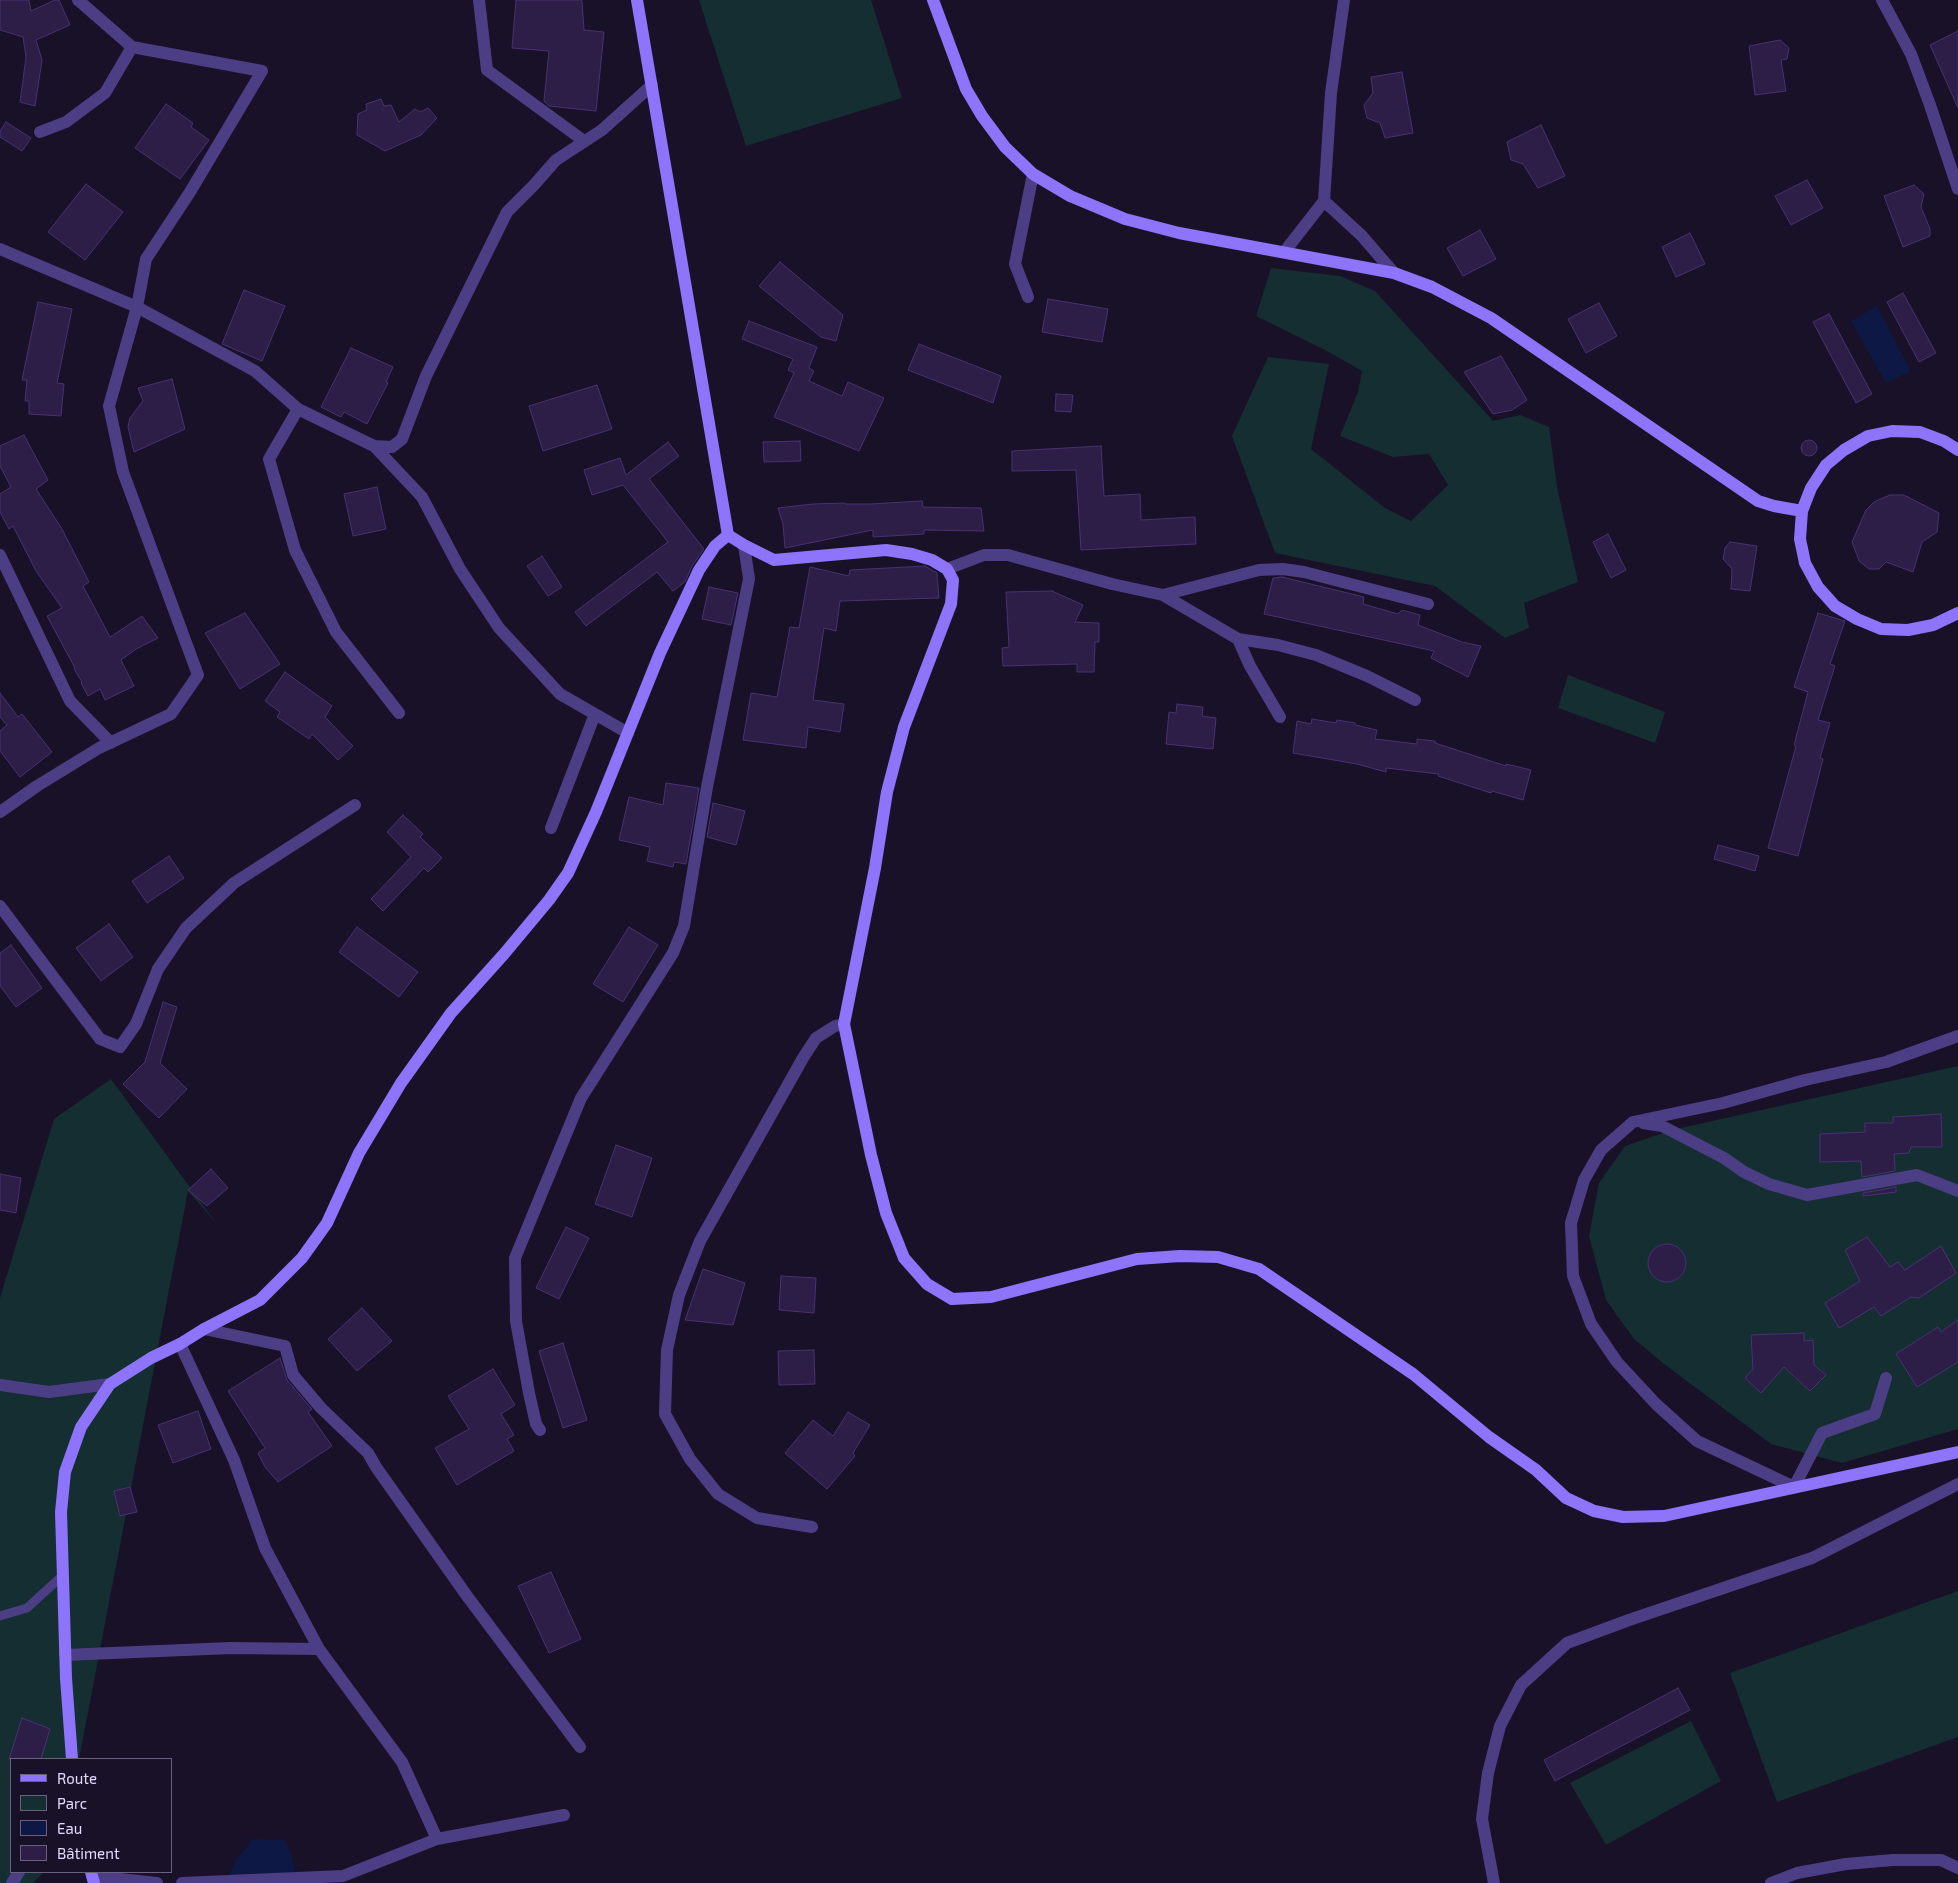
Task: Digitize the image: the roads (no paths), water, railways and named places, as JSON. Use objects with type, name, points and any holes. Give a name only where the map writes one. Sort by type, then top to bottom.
[{"type":"street","points":[[0,812],[37,786],[111,743],[171,714],[198,675],[123,472],[110,406],[138,307],[146,259],[190,192],[262,71],[132,47],[78,0]]},
{"type":"street","points":[[479,0],[487,70],[584,141]]},
{"type":"street","points":[[637,0],[728,535],[744,546],[774,560],[886,550],[912,554],[932,560],[947,569],[953,580],[951,604],[904,726],[887,792],[875,868],[844,1024],[871,1155],[886,1213],[904,1258],[927,1284],[952,1299],[991,1297],[1137,1259],[1180,1256],[1218,1257],[1259,1270],[1413,1374],[1489,1437],[1536,1470],[1566,1498],[1594,1511],[1623,1516],[1664,1516],[1958,1452]]},
{"type":"street","points":[[934,0],[966,89],[982,116],[1005,147],[1033,174],[1070,196],[1125,219],[1179,233],[1285,251],[1394,273],[1432,287],[1491,318],[1758,501],[1802,511]]},
{"type":"street","points":[[1285,251],[1324,201],[1331,93],[1344,0]]},
{"type":"street","points":[[1882,0],[1911,54],[1930,104],[1958,189]]},
{"type":"street","points":[[40,132],[66,122],[105,93],[132,47]]},
{"type":"street","points":[[374,446],[392,447],[402,440],[426,376],[508,212],[556,160],[602,130],[652,85]]},
{"type":"street","points":[[1028,297],[1015,264],[1033,174]]},
{"type":"street","points":[[1324,201],[1362,235],[1394,273]]},
{"type":"street","points":[[0,249],[138,307],[255,371],[298,409],[374,446],[422,497],[460,569],[499,628],[560,694],[628,733]]},
{"type":"street","points":[[298,409],[269,459],[296,550],[336,632],[399,713]]},
{"type":"street","points":[[1958,450],[1944,440],[1920,432],[1892,431],[1868,436],[1844,450],[1826,465],[1811,488],[1802,511],[1800,540],[1806,563],[1818,586],[1835,606],[1857,619],[1882,629],[1908,630],[1934,625],[1958,613]]},
{"type":"street","points":[[72,1758],[62,1576],[61,1512],[65,1472],[81,1427],[110,1384],[151,1358],[260,1300],[302,1258],[327,1223],[359,1153],[401,1083],[450,1013],[510,946],[568,873],[596,812],[660,653],[699,570],[715,546],[728,535]]},
{"type":"street","points":[[540,1430],[536,1424],[531,1402],[516,1321],[514,1258],[582,1098],[673,953],[684,926],[707,787],[749,579],[744,546]]},
{"type":"street","points":[[0,555],[70,701],[111,743]]},
{"type":"street","points":[[947,569],[984,556],[1008,555],[1112,584],[1163,595],[1238,639],[1278,645],[1316,655],[1367,676],[1415,700]]},
{"type":"street","points":[[1163,595],[1259,570],[1284,569],[1304,572],[1428,604]]},
{"type":"street","points":[[1238,639],[1250,666],[1280,717]]},
{"type":"street","points":[[551,828],[595,714]]},
{"type":"street","points":[[0,906],[100,1038],[120,1046],[136,1024],[158,969],[186,928],[234,884],[355,806]]},
{"type":"street","points":[[812,1527],[757,1518],[718,1494],[690,1459],[665,1414],[667,1350],[679,1295],[700,1241],[816,1038],[835,1026],[844,1024]]},
{"type":"street","points":[[1794,1487],[1697,1441],[1656,1404],[1617,1362],[1591,1324],[1573,1276],[1571,1223],[1584,1180],[1601,1150],[1633,1122],[1723,1103],[1805,1080],[1886,1062],[1958,1036]]},
{"type":"street","points":[[1633,1122],[1662,1126],[1769,1184],[1807,1195],[1917,1174],[1958,1191]]},
{"type":"street","points":[[204,1329],[285,1346],[293,1375],[321,1408],[368,1453],[467,1596],[580,1747]]},
{"type":"street","points":[[180,1344],[234,1460],[265,1548],[318,1649],[402,1762],[438,1839]]},
{"type":"street","points":[[1794,1487],[1822,1433],[1875,1414],[1886,1378]]},
{"type":"street","points":[[0,1385],[49,1392],[110,1384]]},
{"type":"street","points":[[1494,1883],[1482,1819],[1488,1773],[1500,1726],[1521,1685],[1567,1644],[1629,1620],[1812,1558],[1958,1484]]},
{"type":"street","points":[[66,1655],[231,1648],[318,1649]]},
{"type":"street","points":[[182,1883],[342,1876],[438,1839],[564,1815]]},
{"type":"street","points":[[1771,1883],[1807,1871],[1846,1864],[1893,1860],[1941,1860],[1958,1868]]},
{"type":"street","points":[[93,1877],[157,1883]]},
{"type":"lane","points":[[0,1616],[27,1608],[62,1576]]},
{"type":"water","points":[[1877,306],[1911,371],[1886,383],[1851,321]]},
{"type":"water","points":[[253,1839],[285,1840],[291,1853],[295,1873],[226,1883],[235,1861]]}]
